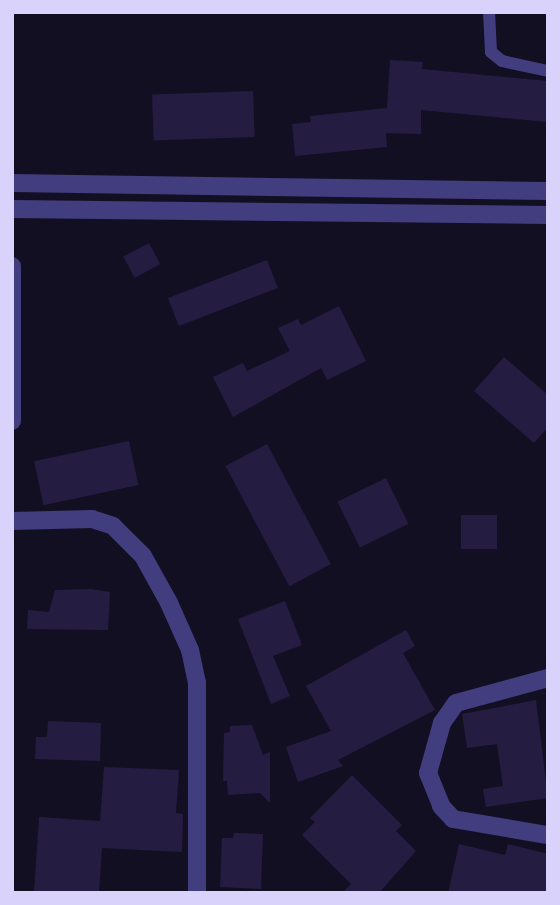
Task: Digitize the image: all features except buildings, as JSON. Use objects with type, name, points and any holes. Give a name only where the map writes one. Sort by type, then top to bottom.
[{"type":"street","points":[[12,183],[548,191]]},
{"type":"street","points":[[453,190],[454,215]]},
{"type":"street","points":[[12,209],[548,215]]},
{"type":"street","points":[[12,266],[12,421]]},
{"type":"street","points":[[12,521],[92,519],[113,526],[143,556],[169,603],[190,650],[197,683],[197,893]]},
{"type":"street","points":[[548,678],[456,703],[442,723],[428,773],[441,806],[453,819],[548,835]]},
{"type":"lane","points":[[489,12],[491,52],[502,61],[548,71]]}]
